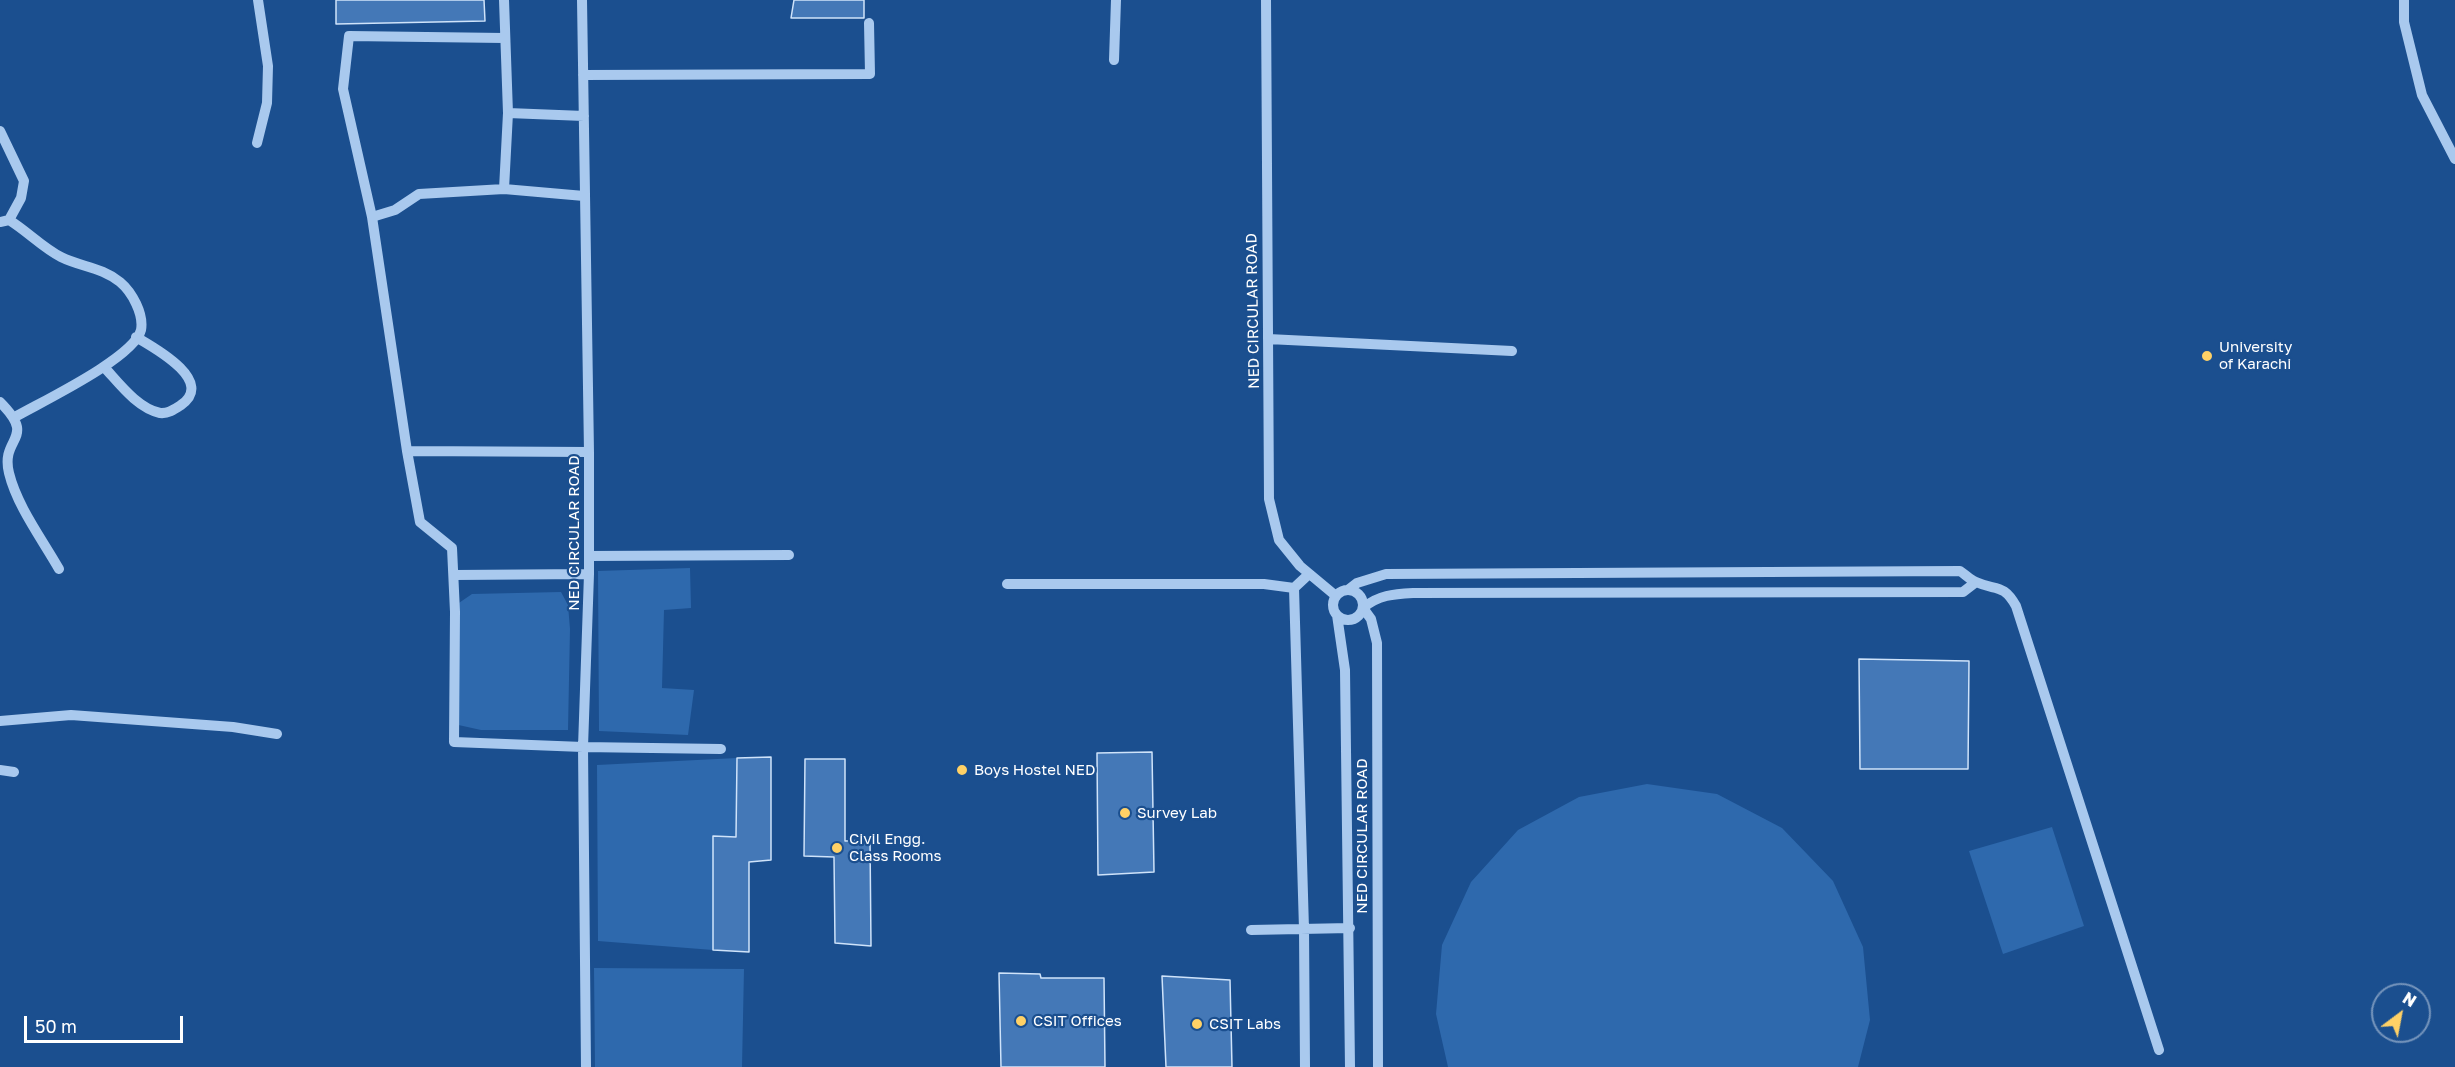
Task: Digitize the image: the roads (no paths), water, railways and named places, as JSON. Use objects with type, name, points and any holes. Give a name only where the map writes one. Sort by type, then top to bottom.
[{"type":"street","points":[[257,144],[267,103],[268,66],[258,0]]},
{"type":"street","points":[[504,0],[508,113],[504,189]]},
{"type":"street","name":"NED CIRCULAR ROAD","points":[[582,0],[590,574],[584,747],[586,1067]]},
{"type":"street","points":[[1114,60],[1116,0]]},
{"type":"street","name":"NED CIRCULAR ROAD","points":[[1266,0],[1269,499],[1278,540],[1309,574],[1336,596]]},
{"type":"street","points":[[2404,0],[2404,22],[2422,95],[2455,159]]},
{"type":"street","points":[[583,75],[870,74],[869,24]]},
{"type":"street","points":[[504,38],[349,36],[343,89],[372,217],[407,451],[420,522],[452,548],[454,741],[584,747],[721,749]]},
{"type":"street","points":[[508,113],[584,116]]},
{"type":"street","points":[[0,131],[24,182],[21,198],[5,221],[61,257],[101,269],[121,282],[132,296],[139,312],[141,330],[115,360],[15,417]]},
{"type":"street","points":[[372,217],[395,210],[419,194],[504,189],[584,196]]},
{"type":"street","points":[[104,367],[135,399],[162,414],[185,402],[190,382],[187,375],[165,355],[136,337]]},
{"type":"street","points":[[1268,339],[1512,351]]},
{"type":"street","points":[[0,402],[15,417],[19,431],[7,459],[10,475],[22,503],[59,569]]},
{"type":"street","points":[[407,451],[589,452]]},
{"type":"street","points":[[589,556],[789,555]]},
{"type":"street","points":[[1348,590],[1357,582],[1386,574],[1416,573],[1960,571],[1976,582],[1999,587],[2009,594],[2016,606],[2159,1050]]},
{"type":"street","points":[[454,575],[590,574]]},
{"type":"street","points":[[1305,1067],[1304,929],[1294,588],[1309,574]]},
{"type":"street","points":[[1363,608],[1382,596],[1413,593],[1963,592],[1976,582]]},
{"type":"street","points":[[1007,584],[1264,584],[1294,588]]},
{"type":"street","points":[[1348,590],[1360,595],[1363,608],[1361,614],[1349,620],[1337,615],[1333,608],[1336,596],[1341,591],[1348,590]]},
{"type":"street","name":"NED CIRCULAR ROAD","points":[[1363,608],[1371,619],[1377,643],[1378,1067]]},
{"type":"street","name":"NED CIRCULAR ROAD","points":[[1337,615],[1345,670],[1350,1067]]},
{"type":"street","points":[[0,721],[71,715],[233,727],[277,734]]},
{"type":"street","points":[[0,770],[14,772]]},
{"type":"street","points":[[1251,930],[1350,928]]},
{"type":"place","name":"University of Karachi","points":[[2207,356]]},
{"type":"place","name":"Boys Hostel NED","points":[[962,770]]},
{"type":"place","name":"Survey Lab","points":[[1125,813]]},
{"type":"place","name":"Civil Engg. Class Rooms","points":[[837,848]]},
{"type":"place","name":"CSIT Offices","points":[[1021,1021]]},
{"type":"place","name":"CSIT Labs","points":[[1197,1024]]}]
